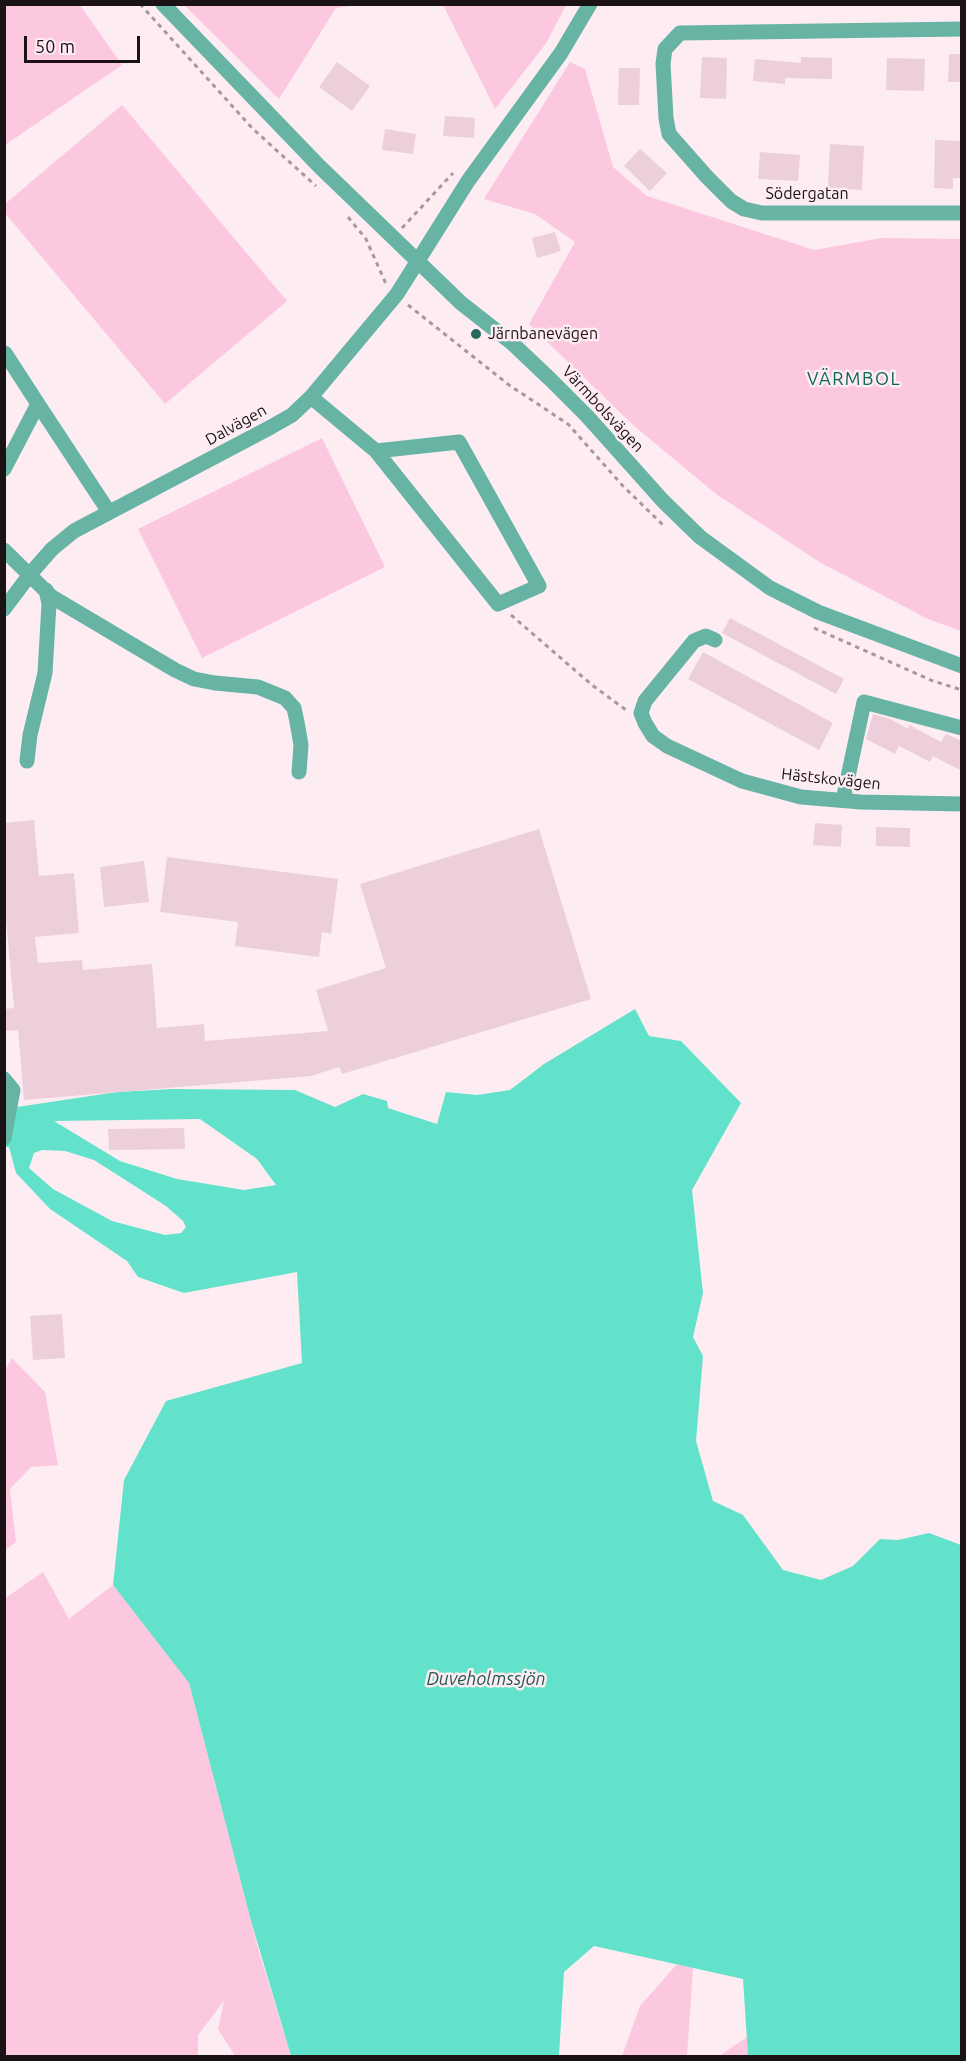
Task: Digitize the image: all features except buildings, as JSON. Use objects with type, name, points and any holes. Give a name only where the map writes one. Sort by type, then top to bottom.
[{"type":"street","name":"Värmbolsvägen","points":[[163,4],[319,166],[461,303],[512,343],[543,372],[587,416],[663,501],[732,563],[770,588],[818,612],[962,666]]},
{"type":"street","points":[[418,261],[468,182],[561,53],[590,4]]},
{"type":"street","name":"Södergatan","points":[[962,29],[680,33],[669,44],[663,63],[669,134],[707,177],[731,201],[744,209],[762,213],[962,213]]},
{"type":"street","name":"Dalvägen","points":[[4,609],[52,549],[74,531],[292,415],[312,397],[397,294],[418,261]]},
{"type":"street","points":[[5,352],[109,512]]},
{"type":"street","points":[[312,397],[376,451],[498,604],[539,585],[459,441],[376,451]]},
{"type":"street","points":[[4,469],[38,404]]},
{"type":"street","points":[[4,550],[64,605],[184,675],[215,683],[258,687],[285,698],[294,708],[297,722],[301,745],[299,772]]},
{"type":"street","points":[[27,760],[45,673],[49,604],[46,590]]},
{"type":"street","points":[[645,723],[641,713],[645,701],[694,641],[706,636],[715,640]]},
{"type":"street","points":[[843,800],[864,702],[962,728]]},
{"type":"street","name":"Hästskovägen","points":[[645,723],[653,736],[667,746],[742,782],[801,797],[962,804]]},
{"type":"street","points":[[4,1079],[12,1090],[12,1103],[4,1138]]},
{"type":"path","points":[[140,4],[265,142],[325,194]]},
{"type":"path","points":[[375,257],[457,169]]},
{"type":"path","points":[[347,216],[375,257],[384,282],[397,294]]},
{"type":"path","points":[[498,604],[592,686],[645,723]]},
{"type":"shaded area","points":[[5,4],[80,5],[122,65],[5,145]]},
{"type":"shaded area","points":[[184,5],[358,5],[336,8],[279,99]]},
{"type":"shaded area","points":[[443,5],[566,5],[547,42],[495,109]]},
{"type":"shaded area","points":[[570,62],[585,69],[613,167],[647,196],[814,250],[882,238],[961,239],[961,631],[928,619],[821,563],[716,494],[633,425],[529,324],[575,242],[535,214],[484,199]]},
{"type":"shaded area","points":[[122,105],[287,301],[165,404],[5,213],[5,204]]},
{"type":"shaded area","points":[[322,438],[385,567],[202,658],[138,529]]},
{"type":"shaded area","points":[[12,1358],[45,1392],[58,1465],[31,1467],[10,1489],[16,1542],[5,1550],[4,1372]]},
{"type":"shaded area","points":[[43,1572],[69,1619],[113,1585],[189,1683],[259,1952],[291,2056],[235,2056],[218,2029],[224,2001],[198,2035],[198,2056],[5,2056],[4,1599]]},
{"type":"shaded area","points":[[677,1964],[693,1968],[687,2056],[622,2056],[640,2006]]},
{"type":"shaded area","points":[[747,2037],[748,2056],[719,2056]]},
{"type":"water","name":"Duveholmssjön","points":[[635,1009],[649,1036],[681,1041],[741,1103],[692,1190],[703,1293],[693,1337],[703,1356],[696,1441],[713,1501],[743,1515],[783,1570],[821,1580],[853,1566],[880,1539],[898,1540],[929,1533],[961,1545],[961,2056],[748,2056],[743,1979],[594,1946],[564,1972],[559,2056],[291,2056],[251,1921],[189,1683],[113,1585],[124,1480],[166,1401],[302,1363],[297,1272],[184,1293],[138,1277],[127,1261],[50,1209],[16,1173],[9,1147],[5,1147],[4,1103],[17,1107],[117,1092],[172,1089],[295,1090],[335,1107],[363,1094],[387,1101],[388,1108],[437,1124],[446,1092],[477,1095],[510,1090],[544,1064]],"holes":[[[200,1119],[257,1159],[276,1185],[244,1190],[177,1179],[120,1161],[54,1121]],[[42,1150],[65,1151],[94,1160],[166,1206],[183,1221],[186,1227],[181,1233],[165,1235],[112,1221],[53,1189],[29,1168],[34,1153]]]},
{"type":"place","name":"Järnbanevägen","points":[[476,334]]},
{"type":"district","name":"VÄRMBOL","points":[[854,379]]}]
